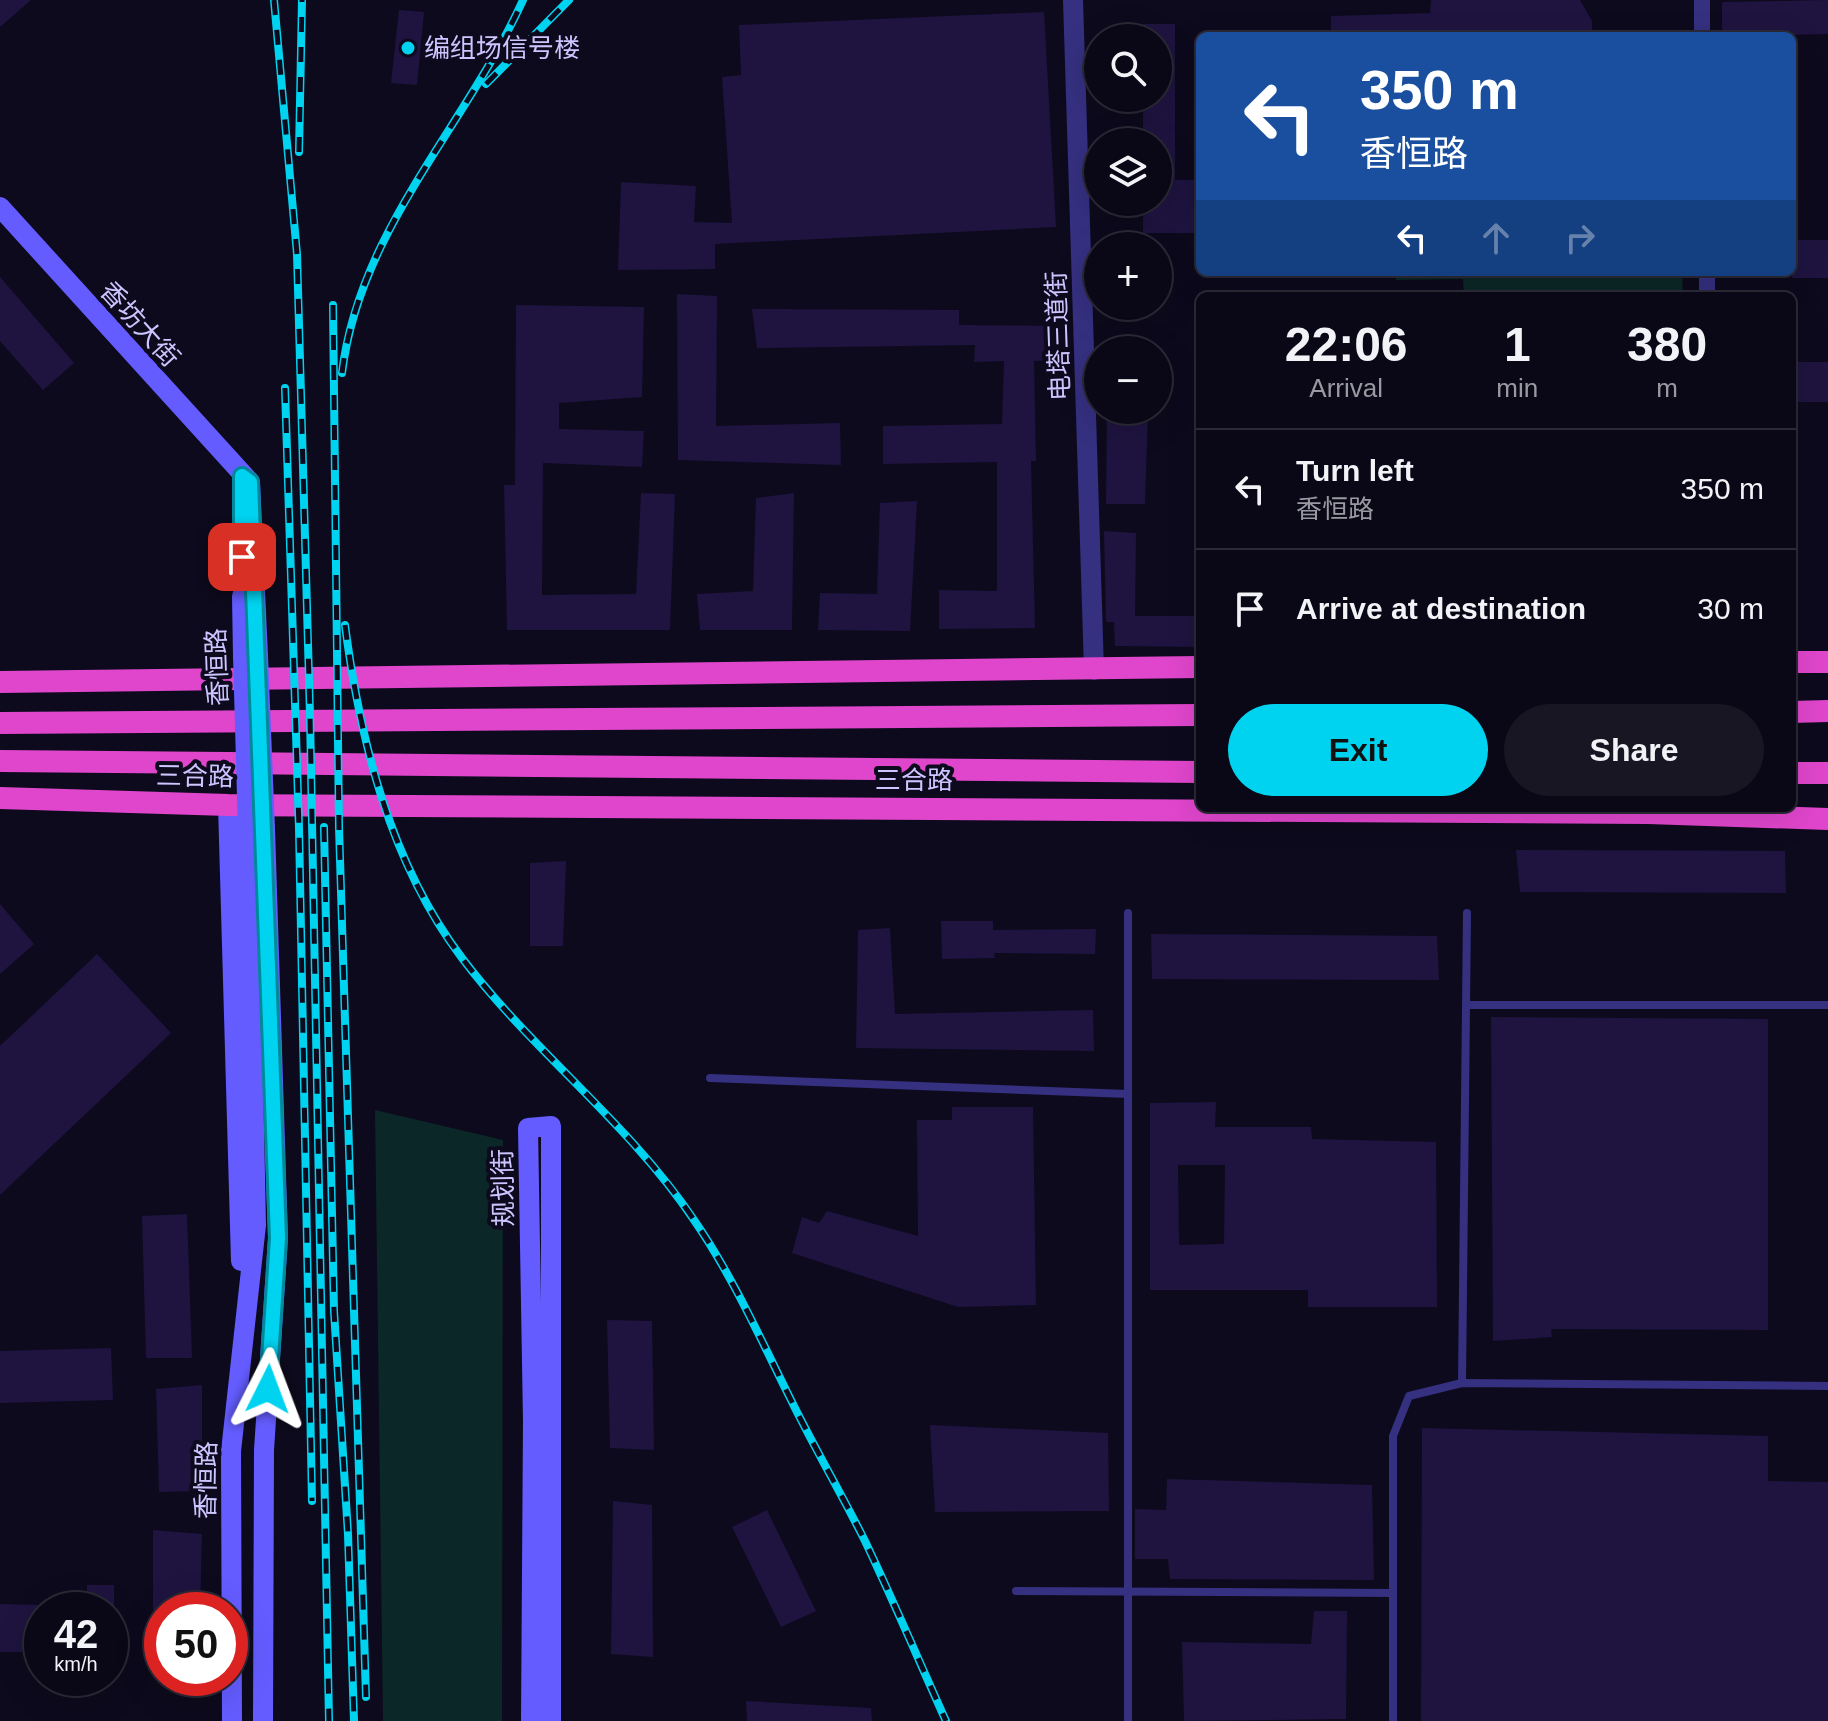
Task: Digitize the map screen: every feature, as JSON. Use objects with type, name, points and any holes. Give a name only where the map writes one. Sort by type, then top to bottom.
[{"type":"highway","points":[[1796,662],[1828,662]]},
{"type":"highway","points":[[0,682],[1196,667]]},
{"type":"highway","points":[[1796,712],[1828,711]]},
{"type":"highway","name":"三合路","points":[[0,723],[1196,715]]},
{"type":"highway","points":[[0,761],[1196,772]]},
{"type":"highway","points":[[1796,773],[1828,773]]},
{"type":"highway","name":"三合路","points":[[0,798],[228,805],[1196,810]]},
{"type":"highway","name":"三合路","points":[[1470,812],[1648,813],[1828,819]]},
{"type":"highway","points":[[1642,812],[1648,813]]},
{"type":"main road","name":"香坊大街","points":[[0,207],[242,476]]},
{"type":"main road","name":"香恒路","points":[[242,476],[250,482],[250,656],[278,1238],[264,1450],[263,1721]]},
{"type":"main road","points":[[228,805],[243,1329]]},
{"type":"main road","name":"香恒路","points":[[232,1721],[231,1451],[256,1225],[257,830]]},
{"type":"main road","name":"规划街","points":[[531,1721],[533,1421],[528,1128],[551,1126],[551,1721]]},
{"type":"street","name":"电塔三道街","points":[[1073,0],[1094,670]]},
{"type":"street","points":[[1702,0],[1702,32]]},
{"type":"lane","points":[[1128,913],[1128,1721]]},
{"type":"lane","points":[[1462,1383],[1467,913]]},
{"type":"lane","points":[[1468,1005],[1828,1005]]},
{"type":"lane","points":[[710,1078],[1128,1094]]},
{"type":"lane","points":[[1393,1721],[1393,1436],[1402,1407],[1409,1396],[1462,1383],[1828,1386]]},
{"type":"lane","points":[[1016,1591],[1393,1593]]},
{"type":"green space","points":[[1396,276],[1682,276],[1683,292],[1464,292],[1463,279],[1396,280]]},
{"type":"green space","points":[[375,1110],[503,1140],[502,1721],[383,1721]]},
{"type":"building","points":[[0,0],[31,0],[0,27]]},
{"type":"building","points":[[1431,0],[1580,0],[1592,21],[1592,32],[1331,32],[1331,16],[1430,13]]},
{"type":"building","points":[[1828,0],[1828,34],[1722,32],[1722,2]]},
{"type":"building","name":"编组场信号楼","points":[[399,10],[424,12],[417,85],[391,83]]},
{"type":"building","points":[[1044,12],[1056,227],[715,244],[715,269],[618,270],[621,182],[696,186],[694,222],[732,223],[722,77],[741,75],[739,25]]},
{"type":"building","points":[[1172,24],[1175,24],[1175,180],[1196,180],[1196,233],[1143,232],[1143,216],[1172,216],[1172,128],[1143,128],[1143,112],[1172,112]]},
{"type":"building","points":[[1796,240],[1828,240],[1828,278],[1792,278],[1796,276]]},
{"type":"building","points":[[0,277],[74,363],[43,390],[0,341]]},
{"type":"building","points":[[677,294],[717,296],[716,426],[840,423],[841,465],[678,460]]},
{"type":"building","points":[[516,305],[644,307],[642,397],[559,403],[559,429],[644,431],[642,467],[543,463],[542,595],[636,594],[641,493],[675,494],[670,630],[507,630],[504,485],[515,485]]},
{"type":"building","points":[[752,309],[959,310],[959,325],[1057,326],[1058,360],[1034,361],[1036,461],[1031,461],[1035,628],[939,629],[939,590],[997,591],[997,462],[883,464],[883,426],[1002,424],[1004,361],[974,362],[975,345],[757,348]]},
{"type":"building","points":[[1796,362],[1828,362],[1828,402],[1796,402]]},
{"type":"building","points":[[1107,424],[1148,424],[1145,504],[1106,504]]},
{"type":"building","points":[[794,493],[792,630],[700,630],[697,594],[753,591],[756,498]]},
{"type":"building","points":[[917,501],[910,631],[818,630],[820,593],[877,594],[880,503]]},
{"type":"building","points":[[1104,531],[1136,533],[1135,616],[1196,616],[1196,647],[1115,646],[1114,622],[1106,622]]},
{"type":"building","points":[[1516,850],[1785,851],[1786,893],[1520,892]]},
{"type":"building","points":[[566,861],[563,946],[530,946],[530,863]]},
{"type":"building","points":[[0,904],[34,944],[0,974]]},
{"type":"building","points":[[941,921],[993,921],[993,930],[1096,929],[1095,954],[994,953],[995,958],[942,959]]},
{"type":"building","points":[[890,928],[895,1014],[1093,1010],[1094,1051],[856,1048],[858,930]]},
{"type":"building","points":[[1151,934],[1437,936],[1439,980],[1152,979]]},
{"type":"building","points":[[97,954],[171,1033],[0,1195],[0,1046]]},
{"type":"building","points":[[1491,1017],[1768,1019],[1768,1330],[1551,1329],[1552,1337],[1493,1341]]},
{"type":"building","points":[[1216,1102],[1215,1127],[1311,1127],[1312,1139],[1436,1142],[1437,1307],[1308,1307],[1308,1290],[1150,1290],[1150,1103]],"holes":[[[1178,1165],[1225,1165],[1224,1244],[1179,1245]]]},
{"type":"building","points":[[952,1107],[1033,1107],[1036,1305],[958,1307],[792,1253],[802,1217],[819,1223],[827,1211],[918,1236],[917,1120],[952,1120]]},
{"type":"building","points":[[187,1214],[192,1358],[146,1358],[142,1216]]},
{"type":"building","points":[[607,1320],[652,1321],[654,1450],[610,1448]]},
{"type":"building","points":[[111,1348],[113,1400],[0,1403],[0,1351]]},
{"type":"building","points":[[202,1385],[202,1491],[159,1492],[156,1389]]},
{"type":"building","points":[[930,1425],[1108,1433],[1109,1511],[935,1512]]},
{"type":"building","points":[[1422,1428],[1768,1436],[1768,1481],[1828,1482],[1828,1721],[1421,1721]]},
{"type":"building","points":[[1167,1479],[1372,1485],[1374,1580],[1170,1579],[1168,1559],[1135,1559],[1135,1509],[1166,1510]]},
{"type":"building","points":[[613,1501],[652,1505],[653,1657],[611,1654]]},
{"type":"building","points":[[767,1510],[816,1611],[781,1627],[732,1527]]},
{"type":"building","points":[[153,1530],[202,1534],[200,1592],[153,1592]]},
{"type":"building","points":[[87,1585],[114,1585],[114,1592],[87,1592]]},
{"type":"building","points":[[0,1604],[24,1605],[24,1652],[0,1652]]},
{"type":"building","points":[[1314,1611],[1347,1611],[1346,1719],[1184,1721],[1182,1642],[1311,1644]]},
{"type":"building","points":[[746,1701],[871,1708],[872,1721],[747,1721]]},
{"type":"railway","points":[[274,0],[297,254],[310,715],[329,1721]]},
{"type":"railway","points":[[299,152],[302,0]]},
{"type":"railway","points":[[342,373],[352,321],[369,272],[392,225],[500,46],[523,0]]},
{"type":"railway","points":[[486,84],[569,0]]},
{"type":"railway","points":[[333,305],[339,827],[366,1697]]},
{"type":"railway","points":[[285,388],[299,828],[312,1501]]},
{"type":"railway","points":[[345,625],[359,712],[370,756],[382,799],[415,882],[437,921],[489,992],[640,1151],[708,1241],[746,1308],[865,1541],[946,1721]]},
{"type":"railway","points":[[324,827],[334,1311],[348,1534],[354,1721]]},
{"type":"place","name":"编组场信号楼","points":[[408,48]]},
{"type":"route","points":[[242,557],[242,476],[250,482],[278,1238],[268,1389]]}]
